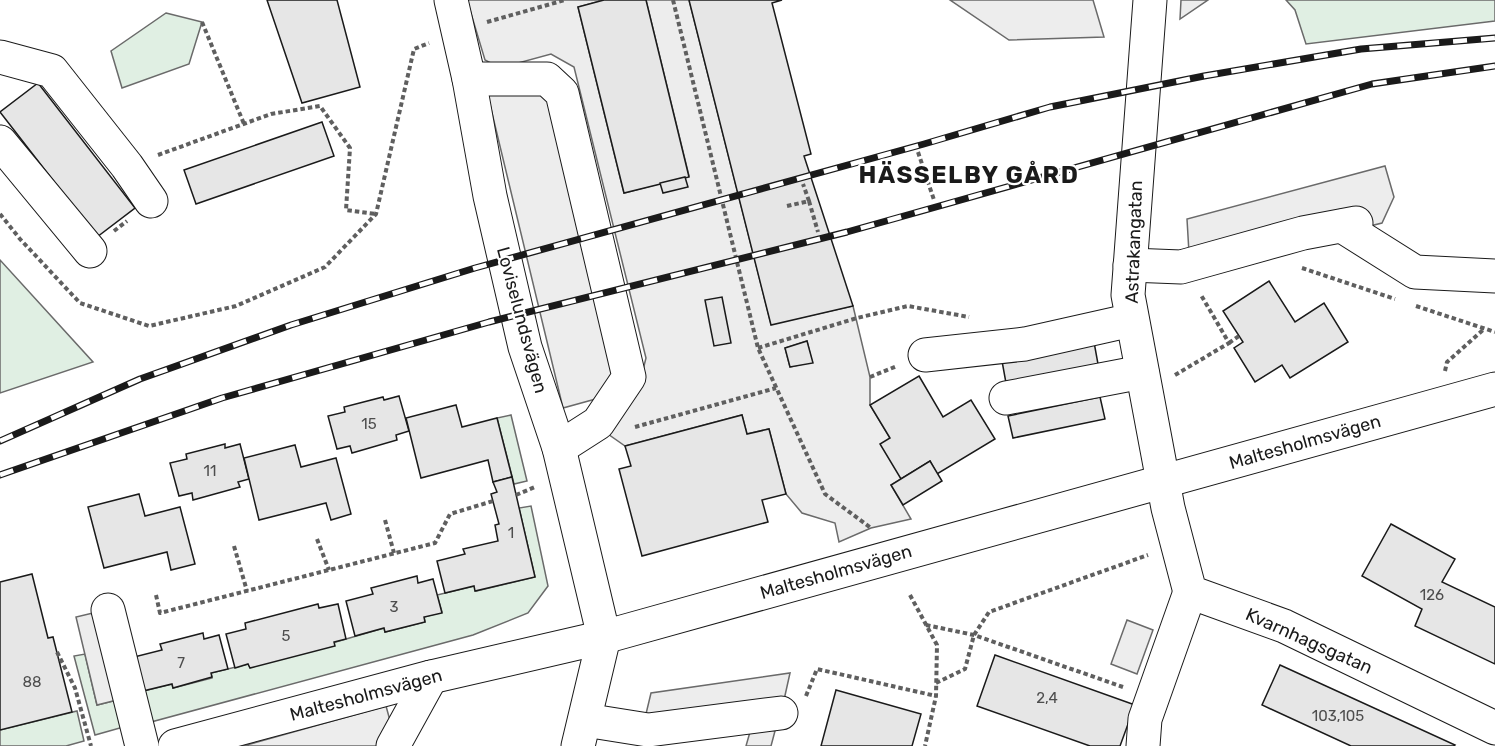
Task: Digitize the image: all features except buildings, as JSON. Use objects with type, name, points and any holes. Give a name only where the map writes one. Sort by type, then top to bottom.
[{"type":"street","name":"Loviselundsvägen","points":[[451,0],[469,79],[490,196],[525,347],[559,448],[604,637]]},
{"type":"street","name":"Astrakangatan","points":[[1149,0],[1128,296],[1162,482]]},
{"type":"street","points":[[0,57],[52,71],[127,166],[151,201]]},
{"type":"street","points":[[469,79],[547,79],[562,93],[629,377],[598,423],[559,448]]},
{"type":"street","points":[[0,142],[90,252]]},
{"type":"street","points":[[1130,265],[1181,267],[1303,233],[1349,224],[1415,272],[1495,276]]},
{"type":"street","points":[[925,355],[1025,344],[1132,320]]},
{"type":"street","points":[[1006,398],[1144,382]]},
{"type":"street","name":"Maltesholmsvägen","points":[[175,746],[431,678],[604,637],[1495,389]]},
{"type":"street","points":[[1143,746],[1145,719],[1190,592],[1162,482]]},
{"type":"street","name":"Kvarnhagsgatan","points":[[1190,592],[1284,626],[1495,728]]},
{"type":"street","points":[[108,610],[142,746]]},
{"type":"street","points":[[604,637],[581,733],[648,730],[793,706]]},
{"type":"street","points":[[393,746],[431,678]]},
{"type":"path","points":[[486,22],[565,0]]},
{"type":"path","points":[[674,0],[758,348],[825,494],[871,528]]},
{"type":"path","points":[[202,22],[244,124]]},
{"type":"path","points":[[0,214],[20,239],[80,303],[149,326],[236,306],[325,267],[376,214],[414,49]]},
{"type":"path","points":[[127,166],[271,114],[320,106],[350,148],[346,210],[376,214]]},
{"type":"path","points":[[918,152],[934,200]]},
{"type":"path","points":[[803,184],[818,232]]},
{"type":"path","points":[[90,252],[151,201]]},
{"type":"path","points":[[787,206],[809,201]]},
{"type":"path","points":[[1200,294],[1229,343]]},
{"type":"path","points":[[758,348],[857,318],[908,306]]},
{"type":"path","points":[[1447,362],[1485,329]]},
{"type":"path","points":[[1144,382],[1229,343],[1239,336]]},
{"type":"path","points":[[631,428],[776,388]]},
{"type":"path","points":[[156,595],[160,613],[435,543],[450,514],[493,501]]},
{"type":"path","points":[[385,520],[394,553]]},
{"type":"path","points":[[317,539],[329,570]]},
{"type":"path","points":[[936,683],[965,669],[974,635],[989,612],[1177,545]]},
{"type":"path","points":[[234,546],[247,591]]},
{"type":"path","points":[[910,595],[937,645],[936,696],[925,746]]},
{"type":"path","points":[[926,625],[974,635],[1152,698]]},
{"type":"path","points":[[57,652],[75,688],[91,746]]},
{"type":"path","points":[[793,706],[816,669],[936,696]]},
{"type":"green space","points":[[1286,0],[1495,0],[1495,21],[1306,44],[1295,10]]},
{"type":"green space","points":[[166,13],[202,22],[189,64],[122,88],[111,51]]},
{"type":"green space","points":[[0,260],[93,362],[0,393]]},
{"type":"green space","points":[[511,415],[527,481],[514,484],[497,418]]},
{"type":"green space","points":[[531,506],[548,586],[528,613],[473,635],[151,722],[143,691],[172,684],[173,688],[212,678],[211,673],[248,664],[250,667],[384,628],[385,632],[425,622],[424,617],[442,612],[437,595],[474,586],[476,591],[535,577],[519,508]]},
{"type":"green space","points":[[85,654],[97,705],[121,699],[127,726],[95,735],[74,656]]},
{"type":"green space","points":[[77,711],[84,741],[66,746],[0,746],[0,730]]},
{"type":"shaded area","points":[[467,0],[604,0],[578,7],[624,193],[689,176],[646,0],[689,0],[771,324],[853,306],[870,377],[870,405],[890,438],[901,479],[891,485],[911,519],[871,528],[839,542],[835,523],[802,513],[786,494],[769,429],[747,434],[742,415],[625,446],[608,434],[639,387],[563,408],[486,88],[558,70],[640,382],[646,358],[574,67],[551,54],[500,68],[485,60]],"holes":[[[807,341],[812,362],[790,367],[785,348]]]},
{"type":"shaded area","points":[[950,0],[1093,0],[1104,37],[1009,40]]},
{"type":"shaded area","points":[[1181,0],[1208,0],[1180,19]]},
{"type":"shaded area","points":[[1385,166],[1394,197],[1382,223],[1190,270],[1187,219]]},
{"type":"shaded area","points":[[114,608],[121,699],[97,705],[76,617]]},
{"type":"shaded area","points":[[1127,620],[1153,630],[1137,674],[1111,664]]},
{"type":"shaded area","points":[[790,673],[784,700],[645,718],[651,693]]},
{"type":"shaded area","points":[[386,706],[397,746],[243,746]]},
{"type":"shaded area","points":[[752,725],[775,731],[771,746],[746,746]]},
{"type":"railway","points":[[0,441],[140,379],[291,325],[475,268],[1050,107],[1204,76],[1361,49],[1495,38]]},
{"type":"railway","points":[[0,475],[222,398],[489,322],[847,232],[1372,84],[1495,66]]},
{"type":"district","name":"HÄSSELBY GÅRD","points":[[969,175]]}]
